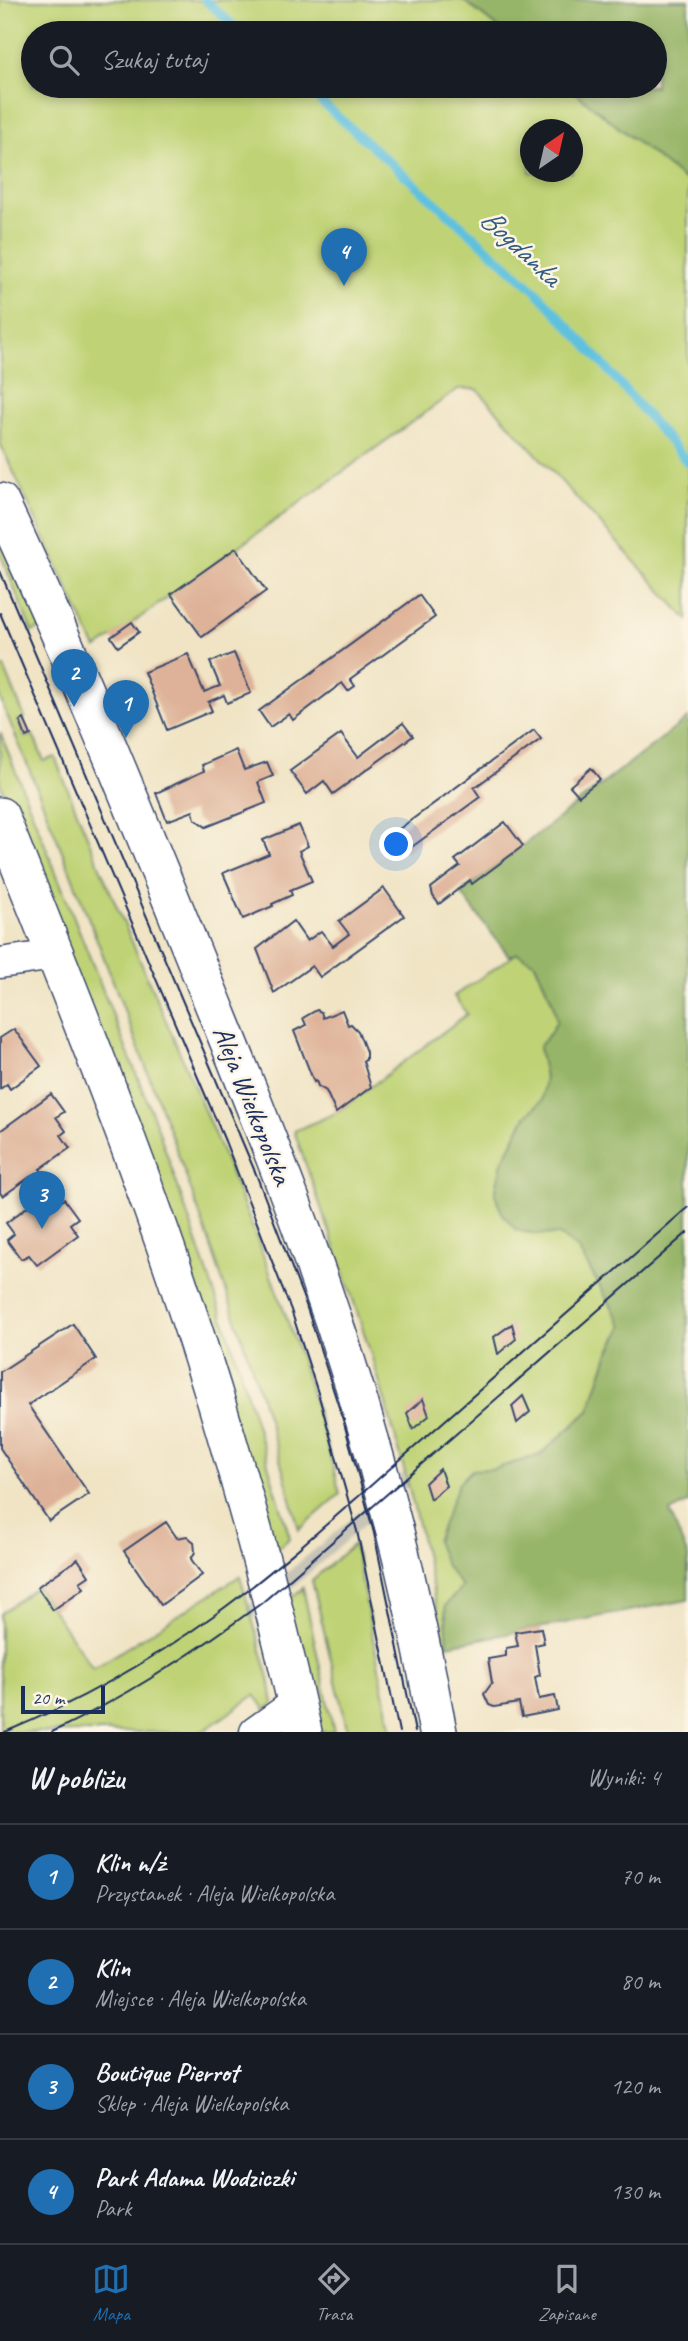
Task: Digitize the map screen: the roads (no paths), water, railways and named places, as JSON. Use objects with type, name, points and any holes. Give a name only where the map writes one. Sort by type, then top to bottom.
[{"type":"street","name":"Aleja Wielkopolska","points":[[0,502],[69,650],[239,1068],[310,1252],[349,1368],[381,1479],[420,1636],[438,1732]]},
{"type":"street","points":[[0,816],[134,1158],[202,1356],[257,1541],[300,1717],[255,1732]]},
{"type":"street","points":[[0,963],[54,955]]},
{"type":"waterway","name":"Bogdanka","points":[[205,0],[229,21]]},
{"type":"waterway","name":"Bogdanka","points":[[317,98],[536,291],[688,463]]},
{"type":"tram line","points":[[0,571],[256,1174],[306,1305],[344,1423],[374,1533],[415,1732]]},
{"type":"tram line","points":[[0,613],[225,1141],[291,1310],[318,1393],[357,1531],[399,1732]]},
{"type":"tram line","points":[[5,1732],[59,1708],[138,1665],[240,1596],[317,1533],[688,1207]]},
{"type":"tram line","points":[[52,1732],[108,1704],[161,1672],[263,1602],[688,1232]]},
{"type":"place","name":"Park Adama Wodziczki","points":[[344,286]]},
{"type":"place","name":"Klin","points":[[74,707]]},
{"type":"place","name":"Klin n/ż","points":[[126,738]]},
{"type":"place","name":"Boutique Pierrot","points":[[42,1229]]}]
